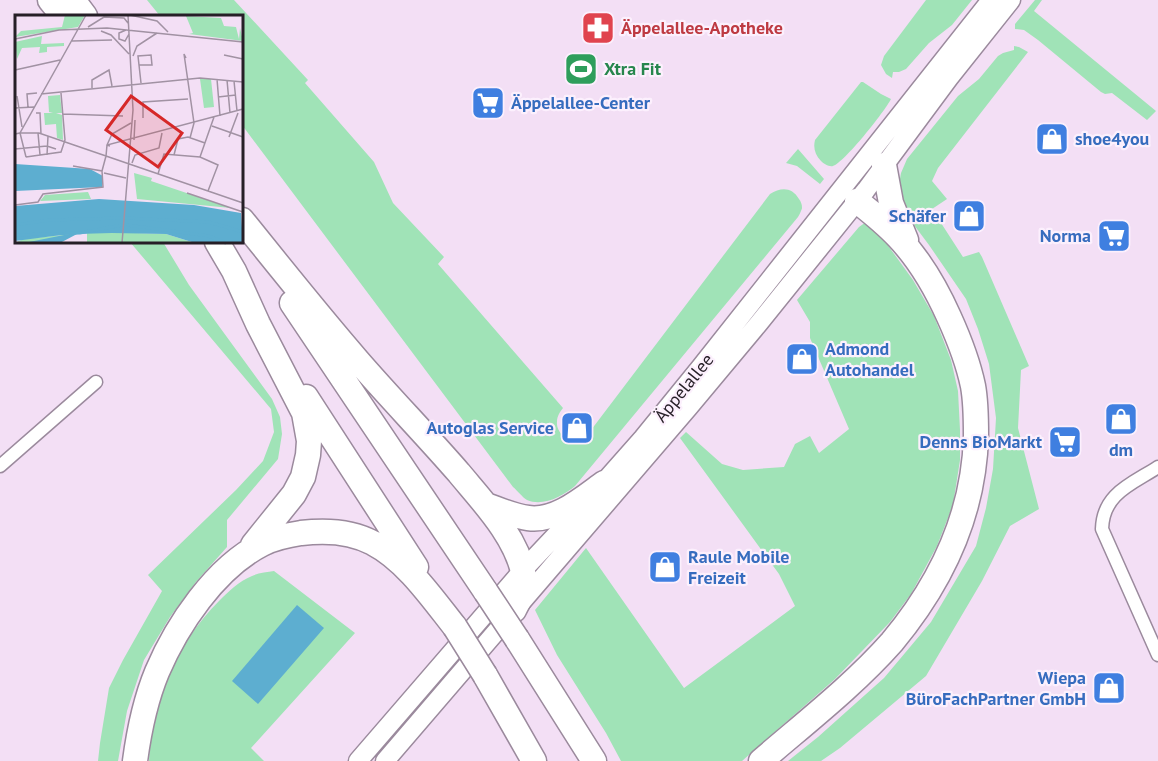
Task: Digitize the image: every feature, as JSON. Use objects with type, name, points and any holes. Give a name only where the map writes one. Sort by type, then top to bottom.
[{"type":"highway","points":[[50,0],[62,15]]},
{"type":"highway","points":[[73,0],[84,15]]},
{"type":"highway","points":[[884,165],[891,203],[912,253]]},
{"type":"highway","points":[[761,761],[870,665],[892,641],[919,605],[946,561],[957,536],[968,501],[974,470],[976,418],[973,388],[957,334],[934,286],[912,253],[894,232],[850,194]]},
{"type":"highway","points":[[243,221],[343,344],[422,431],[504,530],[523,570],[525,585],[514,610]]},
{"type":"highway","points":[[243,229],[486,592],[594,761]]},
{"type":"highway","points":[[218,243],[234,271],[304,413],[309,441],[303,477],[294,494],[244,556]]},
{"type":"highway","points":[[265,335],[455,627],[534,761]]},
{"type":"highway","points":[[486,506],[530,518],[544,517],[556,514],[574,504],[604,483]]},
{"type":"highway","points":[[135,761],[145,709],[156,673],[173,639],[193,608],[217,579],[262,544],[293,534],[330,531],[360,537],[374,543],[402,565],[455,627]]},
{"type":"main road","name":"Äppelallee","points":[[385,761],[689,407],[850,194],[991,0]]},
{"type":"main road","name":"Äppelallee","points":[[358,761],[523,570],[604,483],[850,194],[884,165],[1011,0]]},
{"type":"street","points":[[0,466],[96,382]]},
{"type":"street","points":[[1158,467],[1122,490],[1111,500],[1103,516],[1102,529],[1158,655]]},
{"type":"green space","points":[[147,0],[234,0],[308,80],[305,83],[374,162],[393,203],[444,257],[438,264],[563,408],[557,420],[558,429],[562,435],[572,441],[585,438],[770,194],[782,189],[790,190],[799,199],[802,209],[798,217],[575,486],[559,497],[533,502],[527,500],[513,487],[243,126],[243,15],[159,15]]},
{"type":"green space","points":[[926,0],[972,0],[952,25],[929,43],[906,69],[893,72],[892,78],[886,74],[881,65],[884,56]]},
{"type":"green space","points":[[1035,0],[1042,0],[1034,11],[1156,111],[1147,120],[1112,93],[1101,92],[1024,30],[1015,29],[1015,24]]},
{"type":"green space","points":[[1014,46],[1028,52],[938,168],[932,181],[947,199],[932,209],[963,257],[979,252],[1029,366],[1021,370],[1018,428],[1039,509],[1010,526],[982,581],[926,676],[840,748],[821,761],[788,761],[884,678],[931,622],[976,546],[993,469],[996,418],[989,364],[966,299],[905,213],[899,184],[907,159],[958,96],[979,79],[998,56],[1014,50]]},
{"type":"green space","points":[[861,82],[891,99],[855,147],[838,163],[833,166],[827,165],[816,154],[815,140]]},
{"type":"green space","points":[[798,149],[824,179],[820,184],[797,166],[786,163]]},
{"type":"green space","points":[[866,222],[876,229],[913,280],[934,316],[951,360],[958,391],[960,460],[953,505],[937,546],[911,594],[890,622],[835,679],[742,761],[621,761],[557,655],[535,610],[586,548],[684,688],[795,606],[779,574],[680,438],[686,432],[722,464],[743,470],[784,467],[795,444],[810,436],[819,453],[849,429],[810,338],[810,322],[797,300],[859,227]]},
{"type":"green space","points":[[131,243],[164,243],[189,285],[272,399],[280,417],[282,434],[278,459],[227,520],[227,547],[196,582],[170,617],[144,660],[127,711],[118,761],[98,761],[109,688],[162,591],[148,575],[263,461],[274,432],[271,409]]},
{"type":"green space","points":[[274,571],[355,633],[251,748],[264,761],[149,761],[155,717],[161,695],[179,654],[191,635],[204,617],[230,590],[247,578]]},
{"type":"water","points":[[297,605],[324,628],[258,704],[232,681]]},
{"type":"place","name":"Äppelallee-Apotheke","points":[[598,28]]},
{"type":"place","name":"Xtra Fit","points":[[581,69]]},
{"type":"place","name":"Äppelallee-Center","points":[[488,103]]},
{"type":"place","name":"shoe4you","points":[[1052,139]]},
{"type":"place","name":"Schäfer","points":[[969,216]]},
{"type":"place","name":"Norma","points":[[1114,236]]},
{"type":"place","name":"Admond Autohandel","points":[[802,359]]},
{"type":"place","name":"dm","points":[[1121,419]]},
{"type":"place","name":"Autoglas Service","points":[[577,428]]},
{"type":"place","name":"Denns BioMarkt","points":[[1065,442]]},
{"type":"place","name":"Raule Mobile Freizeit","points":[[665,567]]},
{"type":"place","name":"Wiepa BüroFachPartner GmbH","points":[[1109,688]]}]
